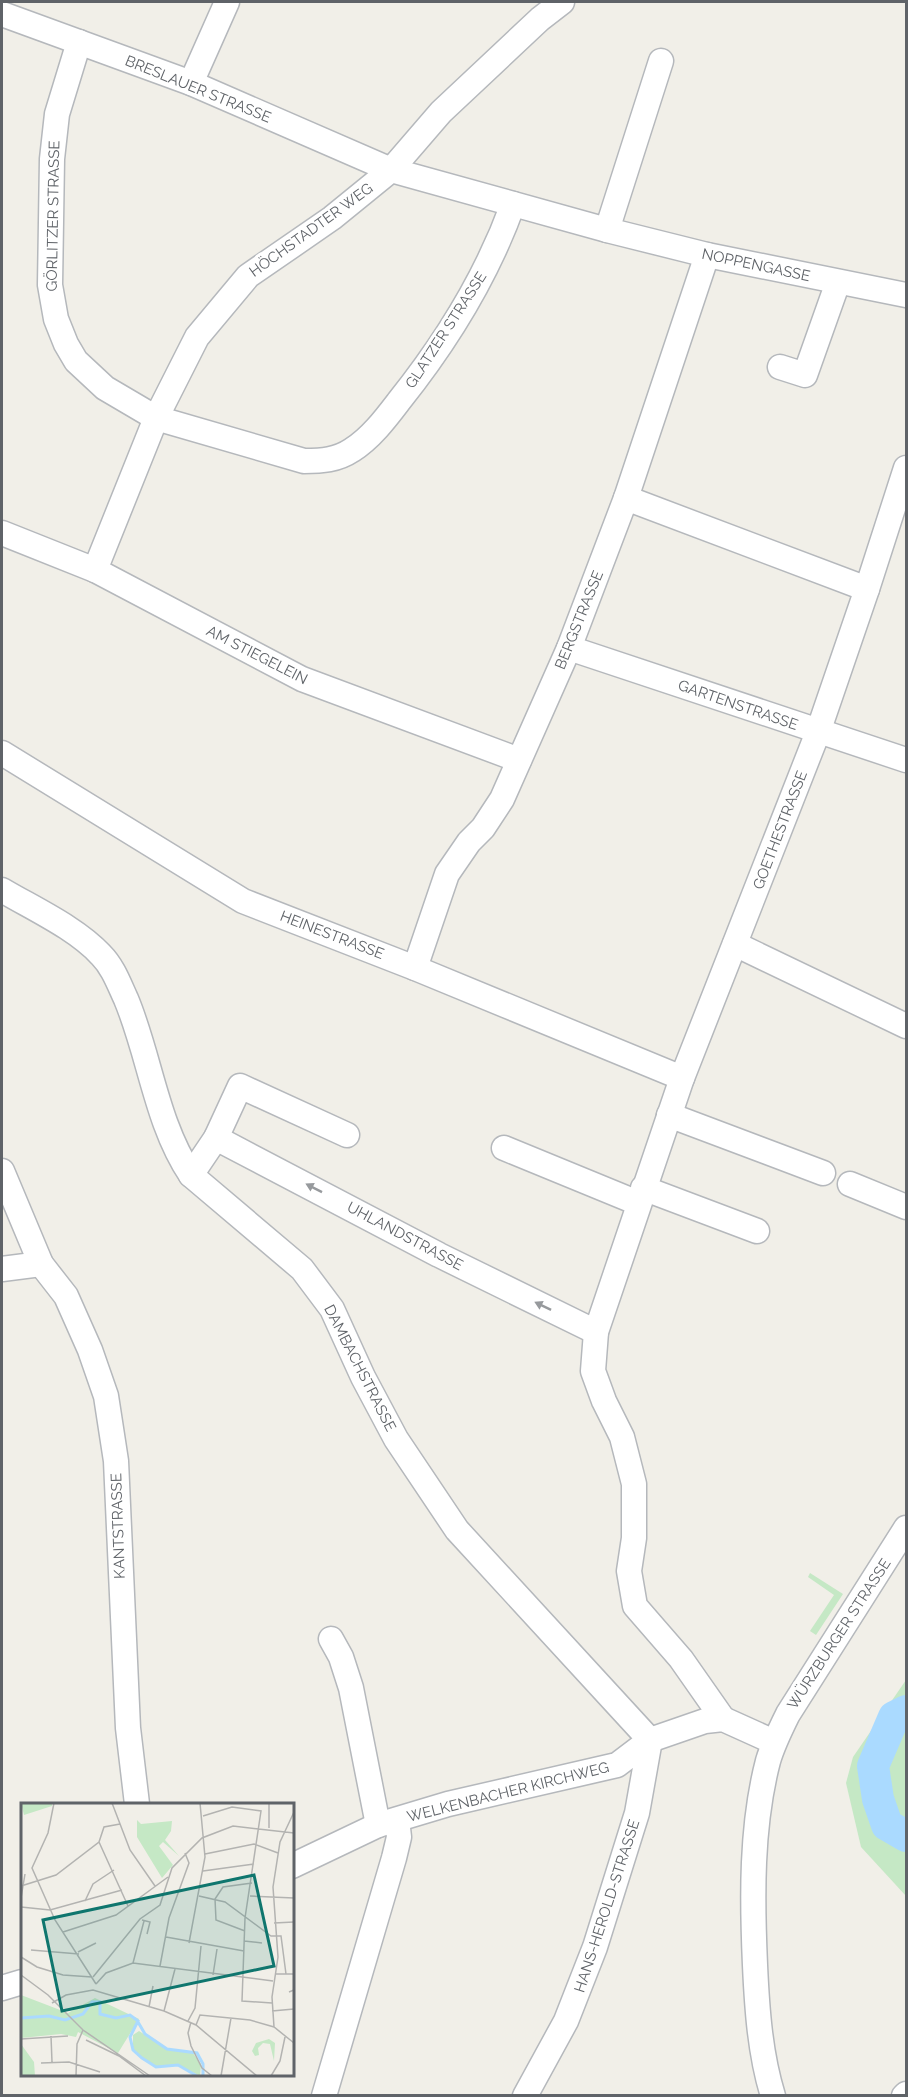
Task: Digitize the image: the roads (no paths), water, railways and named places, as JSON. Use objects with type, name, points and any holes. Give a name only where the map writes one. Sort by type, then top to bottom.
[{"type":"street","points":[[191,83],[227,2]]},
{"type":"street","name":"HÖCHSTADTER WEG","points":[[95,570],[156,418],[197,337],[248,276],[332,218],[391,170],[441,112],[540,19],[562,2]]},
{"type":"street","name":"BRESLAUER STRASSE","points":[[2,14],[191,83],[391,170]]},
{"type":"street","name":"GÖRLITZER STRASSE","points":[[79,42],[57,114],[52,159],[50,285],[56,319],[76,361],[105,388],[156,418]]},
{"type":"street","points":[[607,230],[661,61]]},
{"type":"street","name":"NOPPENGASSE","points":[[391,170],[607,230],[707,255],[906,295]]},
{"type":"street","name":"GLATZER STRASSE","points":[[156,418],[304,461],[328,461],[353,450],[378,428],[426,366],[468,302],[491,260],[513,204]]},
{"type":"street","name":"BERGSTRASSE","points":[[415,968],[447,874],[469,842],[483,828],[502,799],[569,648],[626,498],[707,255]]},
{"type":"street","points":[[780,367],[805,375],[837,282]]},
{"type":"street","name":"GOETHESTRASSE","points":[[723,1719],[681,1659],[635,1606],[629,1570],[634,1538],[634,1484],[622,1437],[604,1401],[593,1371],[596,1332],[682,1078],[818,732],[906,468]]},
{"type":"street","points":[[626,498],[867,589]]},
{"type":"street","name":"AM STIEGELEIN","points":[[2,533],[95,570],[302,679],[519,760]]},
{"type":"street","name":"GARTENSTRASSE","points":[[569,648],[906,760]]},
{"type":"street","name":"HEINESTRASSE","points":[[2,753],[243,901],[415,968],[682,1078]]},
{"type":"street","name":"DAMBACHSTRASSE","points":[[2,890],[84,940],[103,957],[117,978],[133,1015],[169,1131],[180,1158],[191,1175],[302,1269],[332,1309],[363,1377],[396,1439],[457,1530],[650,1740]]},
{"type":"street","points":[[735,944],[906,1026]]},
{"type":"street","points":[[191,1175],[216,1138],[240,1086],[347,1135]]},
{"type":"street","points":[[669,1115],[823,1173]]},
{"type":"street","name":"UHLANDSTRASSE","points":[[216,1138],[439,1255],[596,1332]]},
{"type":"street","points":[[504,1148],[641,1196],[757,1231]]},
{"type":"street","name":"KANTSTRASSE","points":[[2,1171],[41,1264],[66,1296],[90,1350],[106,1396],[116,1461],[128,1728],[137,1803]]},
{"type":"street","points":[[850,1184],[906,1207]]},
{"type":"street","points":[[2,1269],[41,1264]]},
{"type":"street","name":"WÜRZBURGER STRASSE","points":[[773,2096],[759,2031],[753,1921],[757,1828],[763,1786],[774,1742],[788,1714],[906,1528]]},
{"type":"street","points":[[324,2096],[399,1836],[387,1822],[351,1688],[341,1657],[331,1639]]},
{"type":"street","points":[[723,1719],[774,1742]]},
{"type":"street","name":"WELKENBACHER KIRCHWEG","points":[[294,1865],[387,1822],[448,1804],[617,1765],[650,1740],[705,1721],[723,1719]]},
{"type":"street","name":"HANS-HEROLD-STRASSE","points":[[525,2096],[566,2021],[595,1947],[637,1813],[650,1740]]},
{"type":"street","points":[[2,1988],[21,1982]]},
{"type":"waterway","points":[[906,1711],[894,1717],[873,1766],[878,1799],[887,1825],[906,1836]]}]
